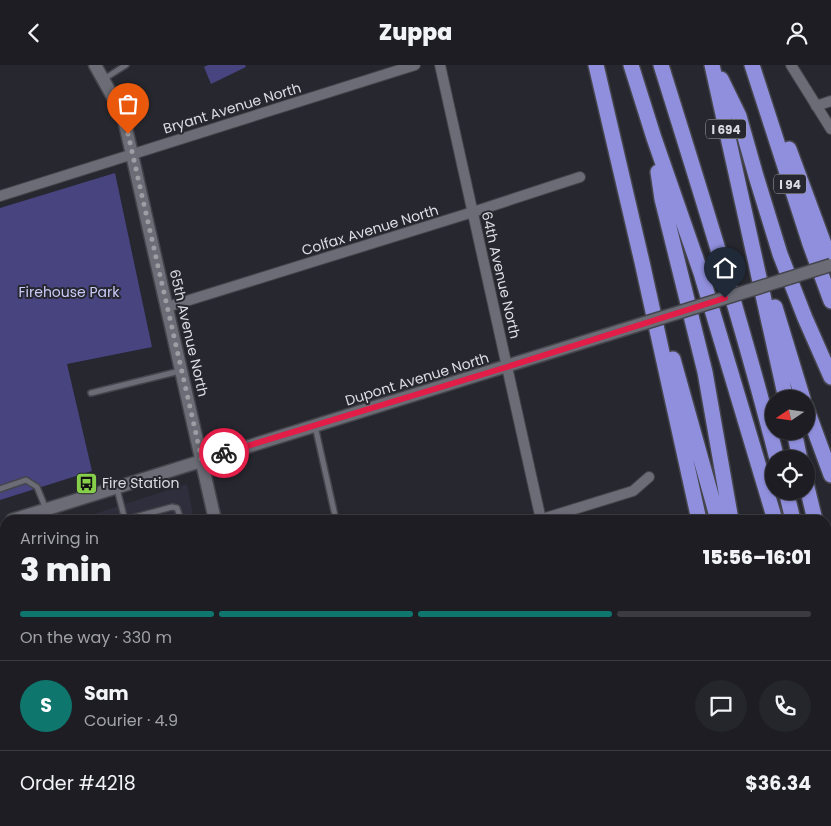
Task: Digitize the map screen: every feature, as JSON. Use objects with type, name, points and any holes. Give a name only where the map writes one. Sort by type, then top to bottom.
[{"type":"highway","points":[[596,65],[698,515]]},
{"type":"highway","points":[[631,65],[701,273],[774,515]]},
{"type":"highway","points":[[661,65],[706,207],[775,450]]},
{"type":"highway","points":[[713,65],[740,116],[766,212],[780,254],[831,377]]},
{"type":"highway","name":"I 694","points":[[713,65],[784,390]]},
{"type":"highway","name":"I 94","points":[[752,65],[770,125],[831,301]]},
{"type":"highway","points":[[770,125],[789,149],[831,264]]},
{"type":"highway","points":[[654,138],[662,199],[705,372],[730,515]]},
{"type":"highway","points":[[615,147],[717,515]]},
{"type":"highway","points":[[740,193],[800,390]]},
{"type":"highway","points":[[815,431],[831,475]]},
{"type":"highway","points":[[788,500],[792,515]]},
{"type":"highway","points":[[810,500],[814,515]]},
{"type":"street","name":"65th Avenue North","points":[[95,65],[123,115],[214,515]]},
{"type":"street","name":"Bryant Avenue North","points":[[0,195],[415,65]]},
{"type":"street","name":"64th Avenue North","points":[[440,65],[539,515]]},
{"type":"street","points":[[790,65],[831,129]]},
{"type":"street","points":[[816,106],[831,101]]},
{"type":"street","name":"Colfax Avenue North","points":[[167,307],[580,177]]},
{"type":"street","name":"Dupont Avenue North","points":[[27,515],[507,367],[831,264]]},
{"type":"street","points":[[556,515],[633,491],[649,477]]},
{"type":"lane","points":[[104,79],[126,65]]},
{"type":"lane","points":[[91,393],[182,371]]},
{"type":"lane","points":[[314,426],[335,515]]},
{"type":"lane","points":[[0,489],[26,481],[38,487],[46,509]]},
{"type":"lane","points":[[117,487],[124,515]]},
{"type":"lane","points":[[143,515],[172,507],[177,508],[179,515]]},
{"type":"shaded area","points":[[187,484],[193,515],[91,515]]},
{"type":"green space","points":[[208,65],[245,65],[246,67],[211,84],[204,67]]},
{"type":"green space","name":"Firehouse Park","points":[[115,173],[152,347],[67,364],[92,471],[0,500],[0,208]]},
{"type":"way so far","points":[[128,134],[202,460],[224,453]]},
{"type":"place","name":"Fire Station","points":[[86,483]]},
{"type":"route","points":[[224,453],[725,298]]}]
